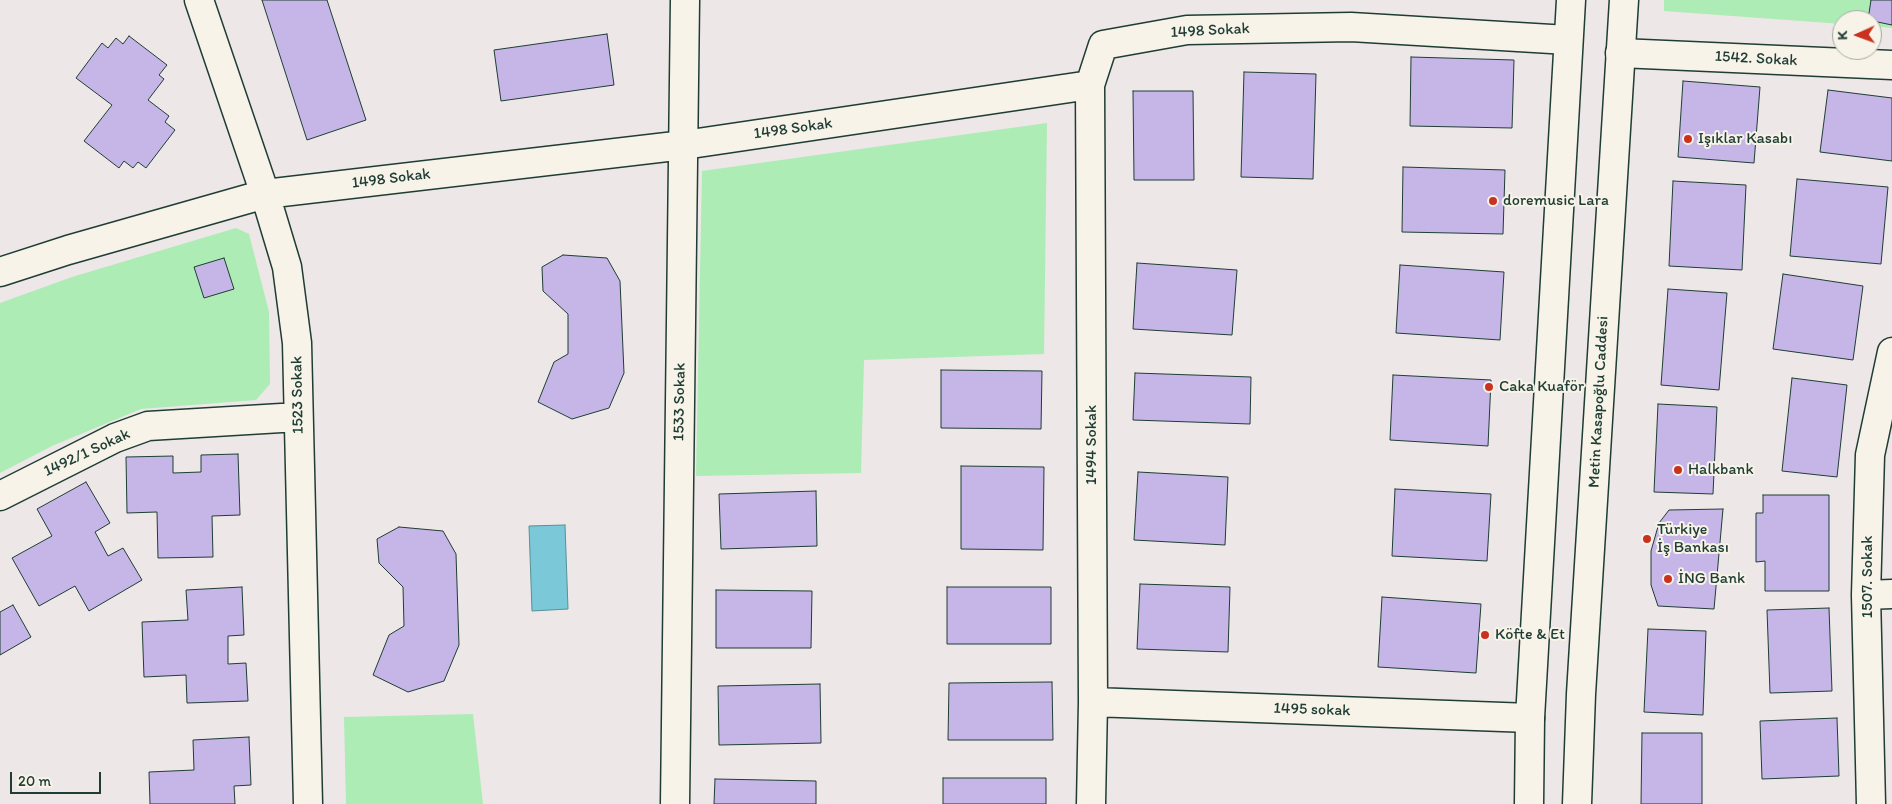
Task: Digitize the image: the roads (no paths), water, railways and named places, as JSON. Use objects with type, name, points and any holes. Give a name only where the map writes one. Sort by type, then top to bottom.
[{"type":"street","name":"1523 Sokak","points":[[200,0],[288,267],[297,343],[308,804]]},
{"type":"street","name":"1533 Sokak","points":[[675,804],[685,0]]},
{"type":"street","points":[[1529,804],[1530,718],[1571,0]]},
{"type":"street","name":"Metin Kasapoğlu Caddesi","points":[[1577,804],[1581,694],[1624,0]]},
{"type":"street","name":"1498 Sokak","points":[[0,272],[68,250],[265,194],[684,145],[1090,85],[1103,45],[1187,30],[1351,27],[1568,40]]},
{"type":"street","name":"1542. Sokak","points":[[1620,53],[1892,66]]},
{"type":"street","name":"1494 Sokak","points":[[1090,85],[1093,702],[1091,804]]},
{"type":"street","name":"1507. Sokak","points":[[1871,804],[1879,594],[1870,455],[1892,352]]},
{"type":"street","name":"1492/1 Sokak","points":[[0,496],[115,438],[148,426],[298,417]]},
{"type":"street","name":"1495 sokak","points":[[1093,702],[1530,718]]},
{"type":"water","points":[[565,525],[568,609],[532,611],[529,526]]},
{"type":"place","name":"Işıklar Kasabı","points":[[1688,139]]},
{"type":"place","name":"doremusic Lara","points":[[1493,201]]},
{"type":"place","name":"Caka Kuaför","points":[[1489,387]]},
{"type":"place","name":"Halkbank","points":[[1678,470]]},
{"type":"place","name":"Türkiye İş Bankası","points":[[1647,539]]},
{"type":"place","name":"İNG Bank","points":[[1668,579]]},
{"type":"place","name":"Köfte & Et","points":[[1485,635]]}]
